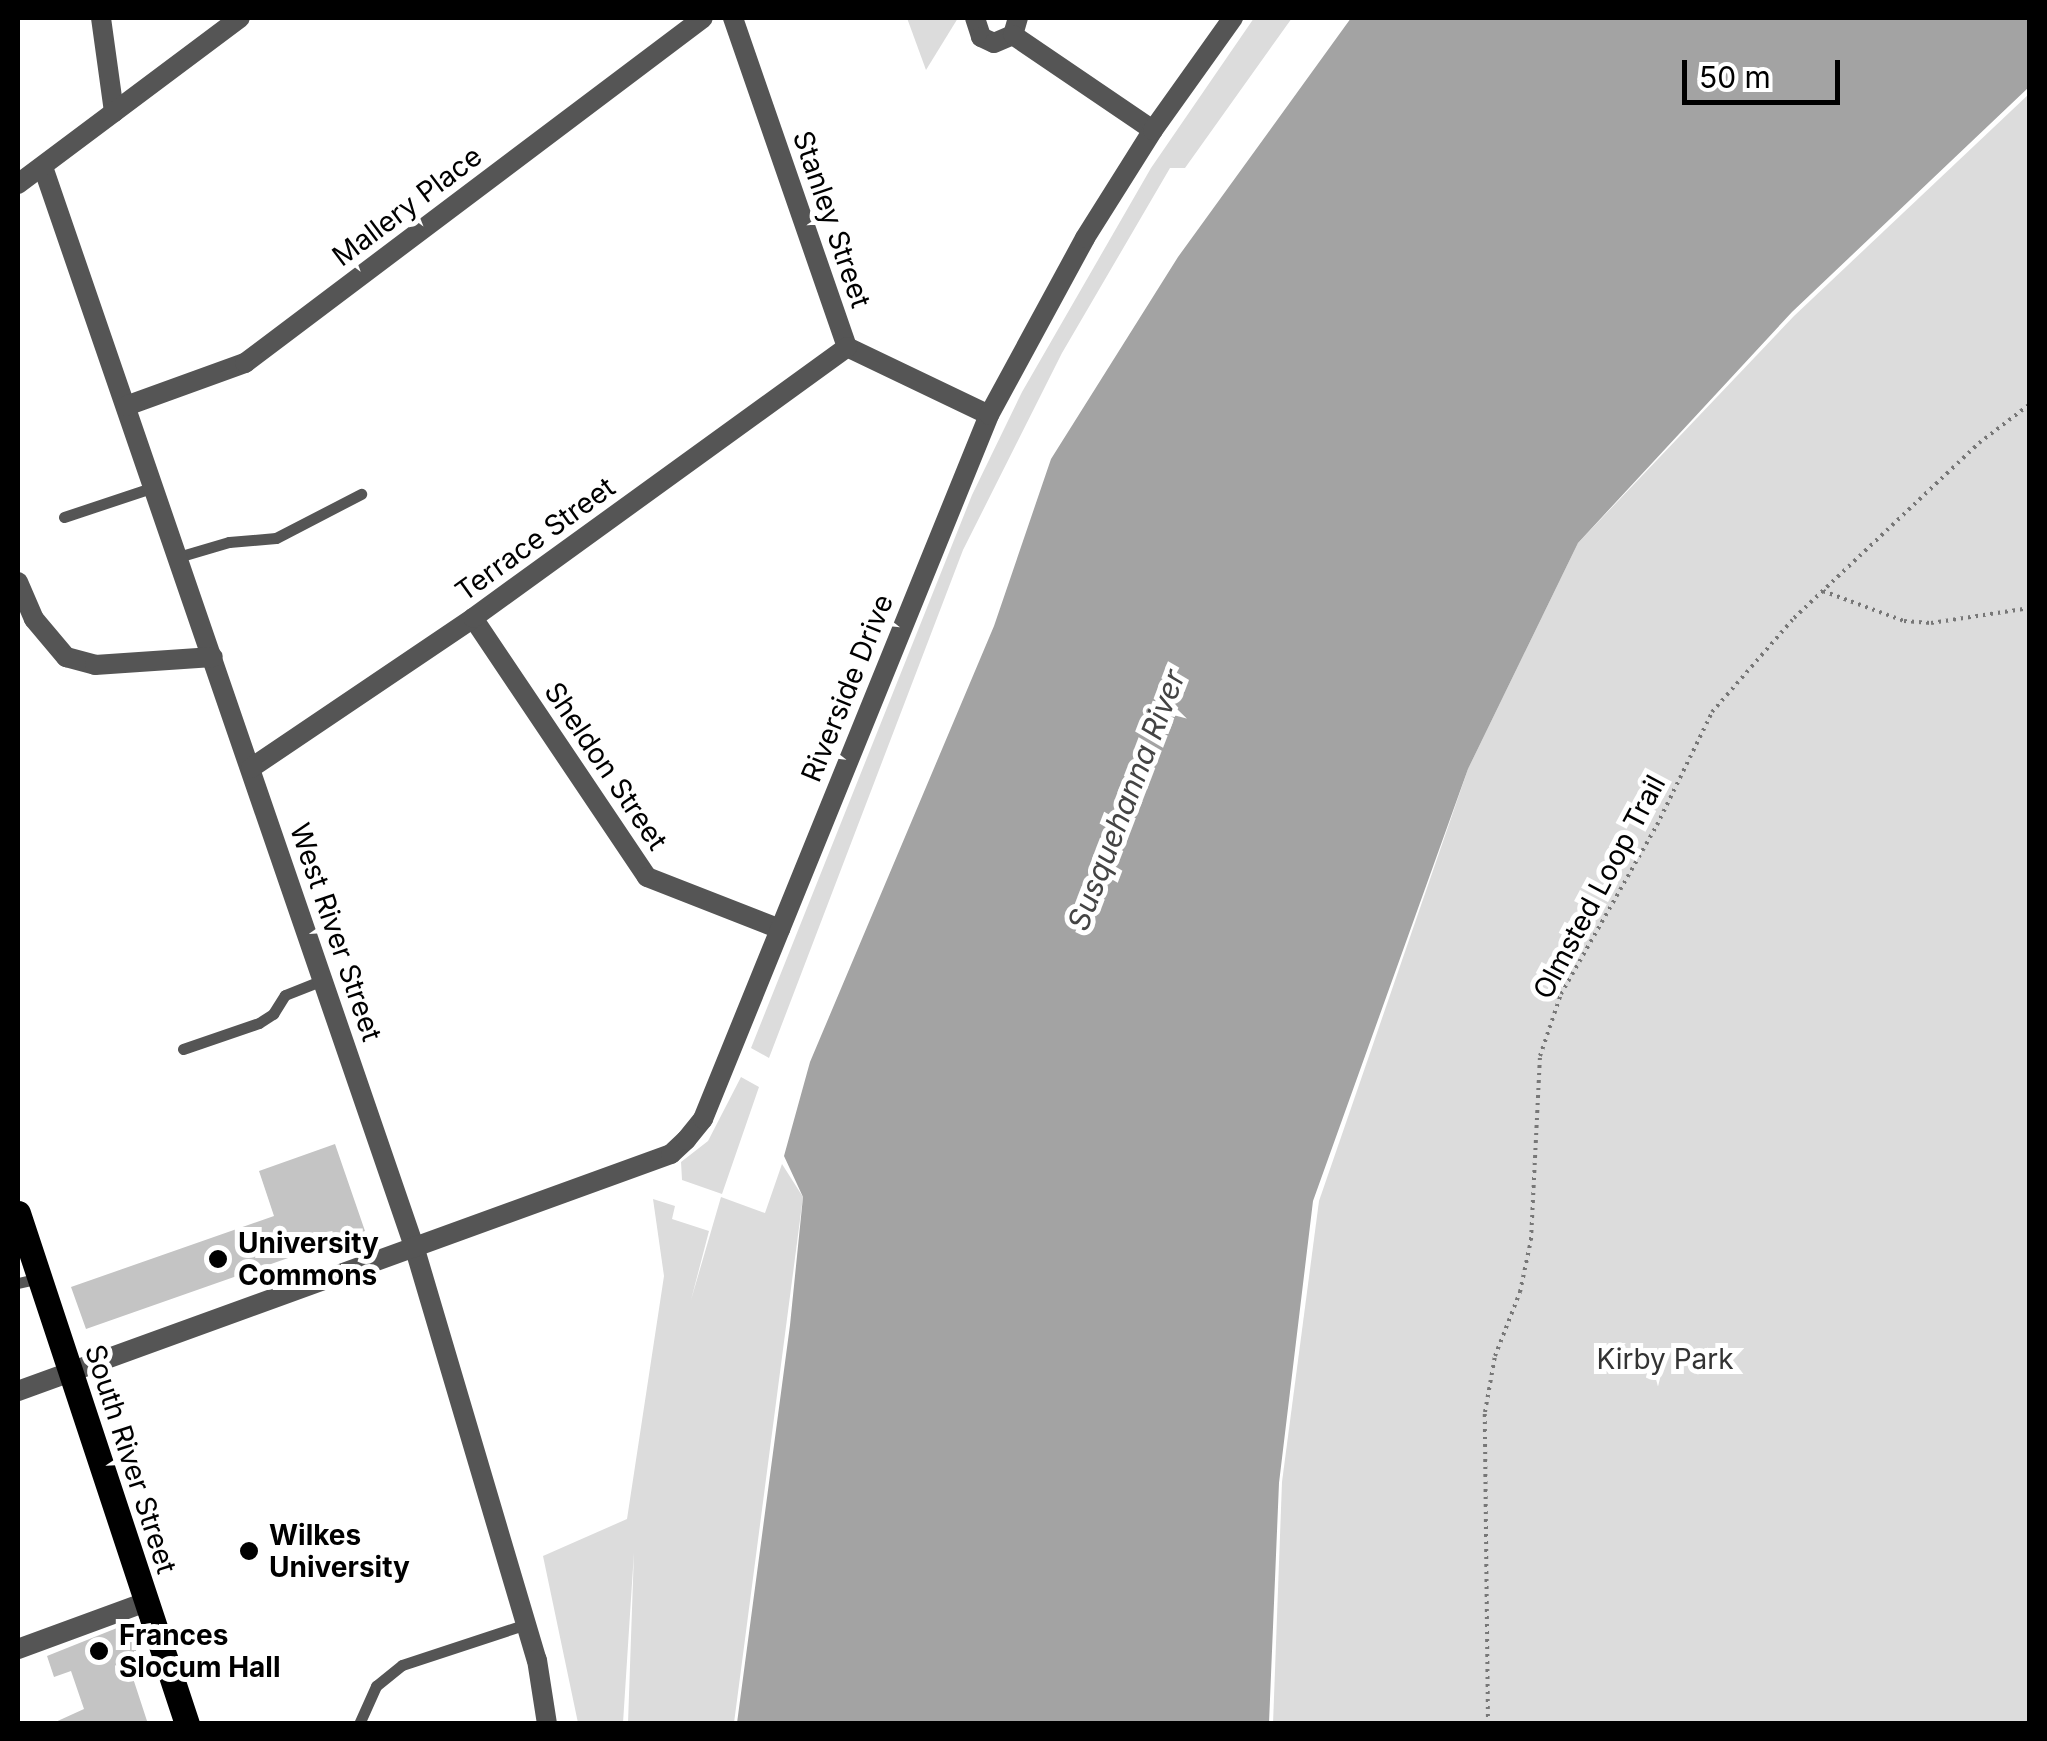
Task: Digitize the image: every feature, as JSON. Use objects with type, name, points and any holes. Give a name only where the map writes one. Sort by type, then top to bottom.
[{"type":"main road","name":"South River Street","points":[[18,1213],[29,1280],[72,1372],[186,1724]]},
{"type":"street","points":[[101,18],[114,112]]},
{"type":"street","points":[[18,183],[240,18]]},
{"type":"street","name":"Mallery Place","points":[[126,406],[245,363],[702,18]]},
{"type":"street","name":"Stanley Street","points":[[734,18],[847,347],[989,414]]},
{"type":"street","points":[[975,18],[977,31],[987,41],[1001,42],[1016,26],[1153,130]]},
{"type":"street","name":"Riverside Drive","points":[[18,1391],[670,1154],[703,1119],[989,414],[1085,238],[1153,130],[1233,18]]},
{"type":"street","name":"West River Street","points":[[43,167],[414,1246],[527,1624],[547,1724]]},
{"type":"street","name":"Terrace Street","points":[[250,768],[473,618],[847,347]]},
{"type":"street","points":[[18,582],[34,619],[66,657],[95,665],[212,657]]},
{"type":"street","name":"Sheldon Street","points":[[473,618],[647,876],[780,929]]},
{"type":"street","points":[[18,1649],[146,1602]]},
{"type":"lane","points":[[64,516],[154,487]]},
{"type":"lane","points":[[178,557],[229,542],[276,538],[361,494]]},
{"type":"lane","points":[[183,1049],[259,1023],[273,1014],[285,995],[323,980]]},
{"type":"lane","points":[[359,1724],[376,1686],[402,1665],[527,1624]]},
{"type":"path","name":"Olmsted Loop Trail","points":[[1488,1724],[1485,1412],[1495,1356],[1520,1292],[1531,1240],[1540,1056],[1561,994],[1657,825],[1712,712],[1823,590],[1979,443],[2030,404]]},
{"type":"path","points":[[1823,590],[1904,622],[1931,623],[2030,608]]},
{"type":"green space","points":[[907,18],[958,18],[926,70]]},
{"type":"green space","points":[[1254,18],[1292,18],[1185,168],[1170,168],[1062,353],[963,550],[769,1058],[751,1048],[972,495],[1022,392],[1151,168]]},
{"type":"green space","name":"Kirby Park","points":[[2029,94],[2029,1723],[1273,1724],[1282,1482],[1319,1201],[1468,769],[1578,543],[1794,316]]},
{"type":"green space","points":[[741,1077],[759,1087],[722,1194],[682,1180],[681,1162],[708,1141]]},
{"type":"green space","points":[[782,1164],[803,1197],[734,1723],[628,1723],[634,1552],[623,1723],[578,1723],[543,1556],[627,1519],[664,1276],[653,1199],[675,1206],[672,1219],[709,1231],[691,1300],[721,1197],[765,1213]]},
{"type":"water","name":"Susquehanna River","points":[[1351,18],[2029,18],[2029,87],[1792,312],[1578,543],[1468,769],[1313,1201],[1279,1483],[1269,1723],[737,1723],[790,1325],[803,1197],[784,1156],[810,1062],[994,626],[1051,459],[1178,257]]},
{"type":"building","name":"University Commons","points":[[335,1144],[365,1231],[86,1329],[71,1287],[274,1216],[259,1171]]},
{"type":"building","points":[[127,1624],[141,1665],[130,1669],[148,1724],[51,1724],[84,1709],[71,1671],[54,1677],[47,1656]]},
{"type":"place","name":"University Commons","points":[[218,1259]]},
{"type":"place","name":"Wilkes University","points":[[249,1551]]},
{"type":"place","name":"Frances Slocum Hall","points":[[99,1651]]}]
